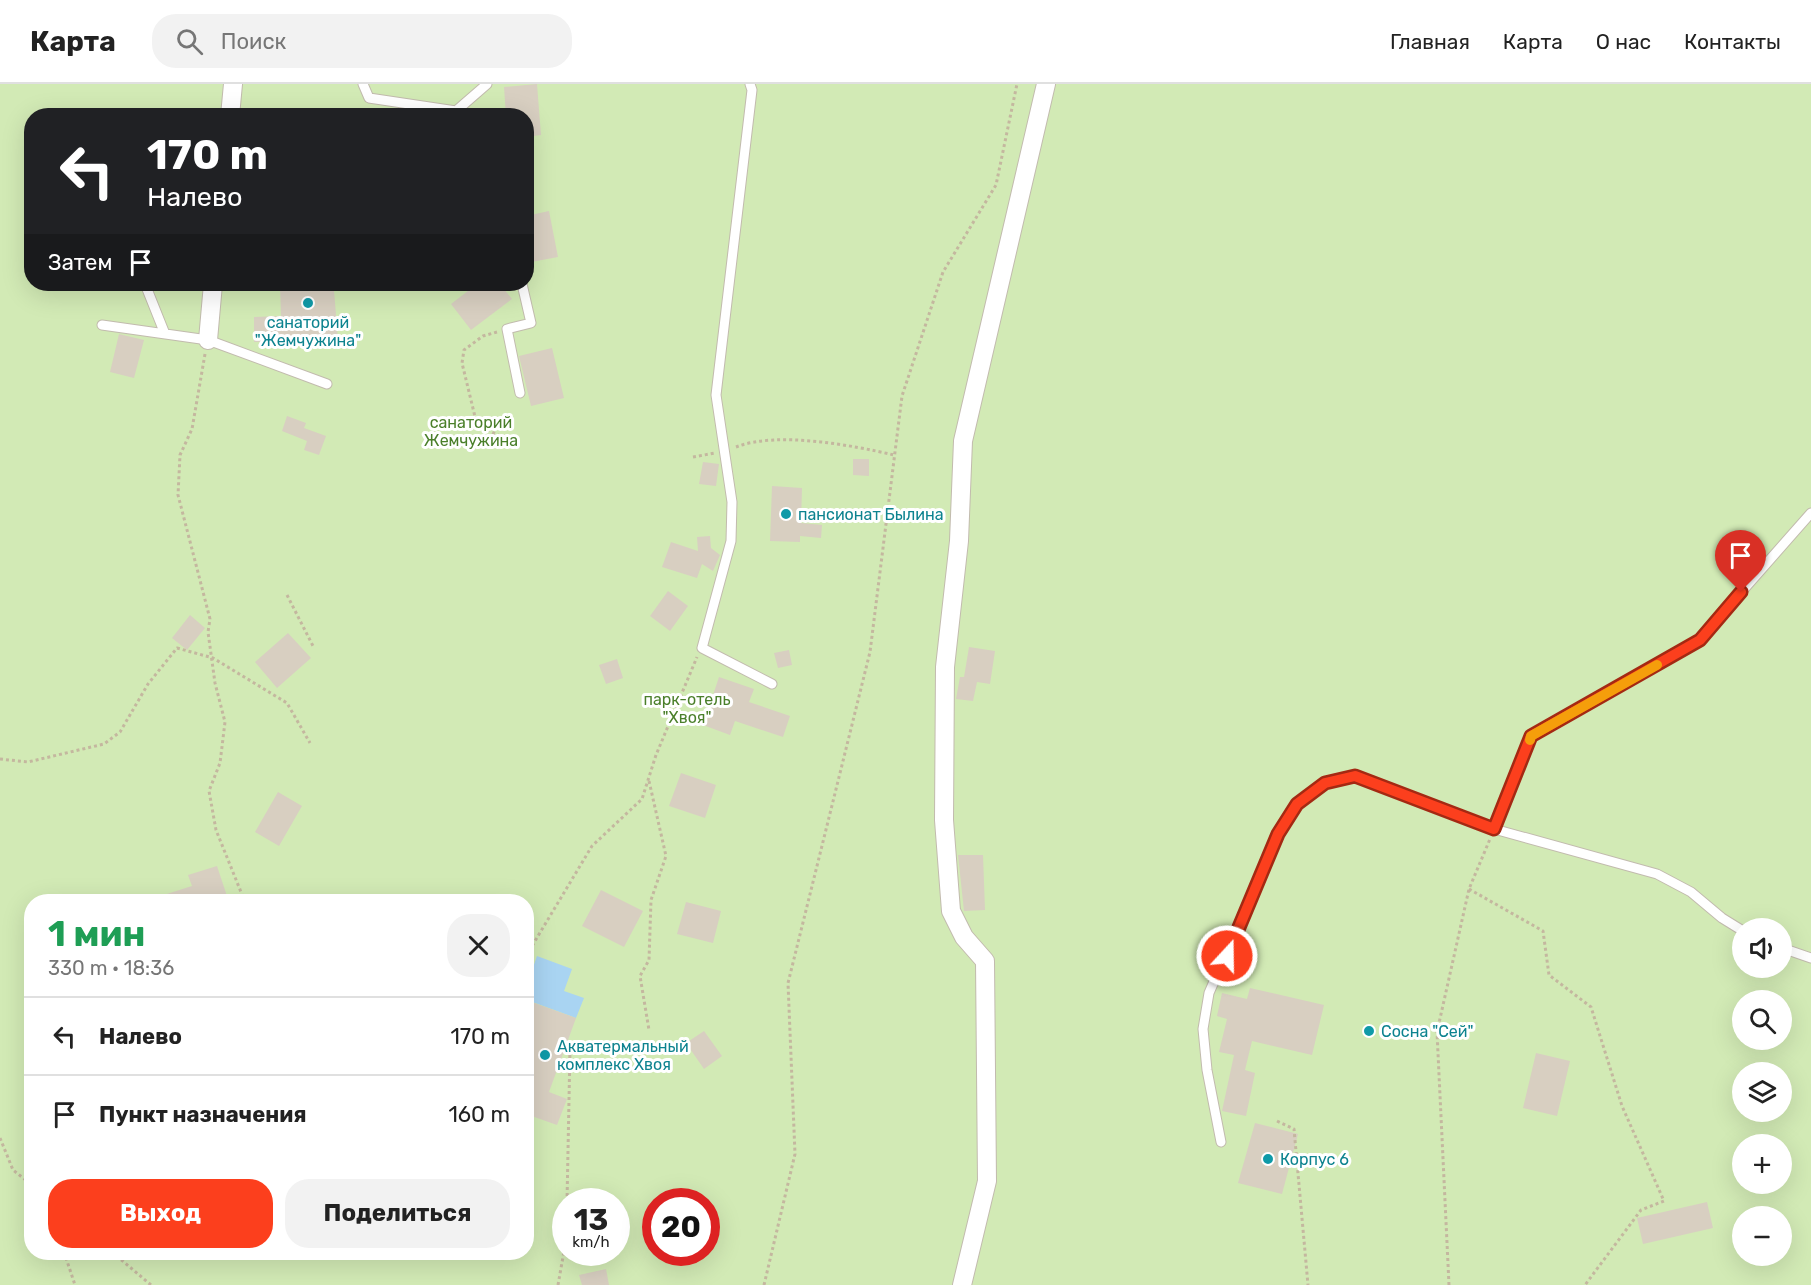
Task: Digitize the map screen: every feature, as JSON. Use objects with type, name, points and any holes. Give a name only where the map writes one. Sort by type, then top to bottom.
[{"type":"street","points":[[231,108],[233,84]]},
{"type":"street","points":[[962,1285],[987,1181],[985,961],[964,937],[951,911],[944,820],[945,667],[959,541],[963,441],[1046,84]]},
{"type":"street","points":[[208,340],[212,291]]},
{"type":"lane","points":[[363,84],[369,98],[429,108]]},
{"type":"lane","points":[[464,108],[487,84]]},
{"type":"lane","points":[[750,84],[752,90],[716,395],[732,502],[731,541],[702,648],[772,684]]},
{"type":"lane","points":[[147,291],[165,334]]},
{"type":"lane","points":[[520,393],[507,328],[531,323],[524,291]]},
{"type":"lane","points":[[102,325],[208,340],[327,384]]},
{"type":"lane","points":[[1494,829],[1531,736],[1700,640],[1811,513]]},
{"type":"lane","points":[[1221,1142],[1207,1070],[1203,1029],[1209,993],[1278,834],[1297,804],[1325,783],[1355,776],[1494,829],[1657,874],[1691,892],[1732,924]]},
{"type":"lane","points":[[1792,951],[1811,958]]},
{"type":"path","points":[[764,1285],[795,1154],[788,983],[870,652],[902,396],[943,272],[996,185],[1017,84]]},
{"type":"path","points":[[507,328],[483,336],[464,350],[462,363],[477,424],[513,439]]},
{"type":"path","points":[[208,340],[192,429],[180,455],[178,495],[210,619],[208,632],[215,683],[225,722],[220,763],[209,791],[216,830],[242,894]]},
{"type":"path","points":[[693,458],[725,451],[750,442],[800,442],[867,449],[894,455]]},
{"type":"path","points":[[287,595],[314,648]]},
{"type":"path","points":[[0,759],[28,762],[104,744],[120,732],[148,684],[177,648],[213,658],[287,703],[310,743]]},
{"type":"path","points":[[534,943],[592,846],[642,799],[686,681],[702,648]]},
{"type":"path","points":[[648,779],[666,856],[651,900],[649,960],[640,976],[649,1030]]},
{"type":"path","points":[[1449,1285],[1437,1032],[1469,889],[1494,829]]},
{"type":"path","points":[[1469,889],[1543,931],[1549,975],[1591,1006],[1622,1106],[1664,1201],[1641,1210],[1586,1285]]},
{"type":"path","points":[[567,1188],[570,1049]]},
{"type":"path","points":[[1277,1121],[1294,1129],[1308,1285]]},
{"type":"path","points":[[0,1138],[13,1170],[24,1179]]},
{"type":"path","points":[[67,1260],[75,1285]]},
{"type":"path","points":[[121,1260],[151,1285]]},
{"type":"path","points":[[558,1285],[561,1266]]},
{"type":"green space","points":[[0,84],[1811,84],[1811,1285],[0,1285]]},
{"type":"water","points":[[537,956],[572,969],[564,991],[584,998],[576,1018],[534,1003],[534,965]]},
{"type":"building","points":[[537,84],[541,135],[534,136],[534,108],[505,108],[504,87]]},
{"type":"building","points":[[549,211],[558,257],[534,262],[534,214]]},
{"type":"building","name":"санаторий \"Жемчужина\"","points":[[280,291],[334,291],[338,340],[254,342],[254,317],[281,316]]},
{"type":"building","points":[[468,291],[506,291],[512,299],[471,330],[451,304]]},
{"type":"building","points":[[119,334],[144,340],[134,378],[110,372]]},
{"type":"building","points":[[552,348],[564,398],[531,406],[519,356]]},
{"type":"building","points":[[287,416],[306,423],[304,428],[326,436],[319,455],[304,450],[307,441],[282,431]]},
{"type":"building","points":[[853,459],[869,459],[869,476],[853,475]]},
{"type":"building","points":[[703,462],[719,464],[716,486],[699,484]]},
{"type":"building","name":"пансионат Былина","points":[[772,486],[802,488],[801,523],[822,525],[821,538],[800,536],[800,542],[770,541]]},
{"type":"building","points":[[710,536],[711,548],[720,555],[713,571],[702,564],[697,578],[662,567],[671,542],[698,551],[697,537]]},
{"type":"building","points":[[668,591],[688,606],[670,631],[650,616]]},
{"type":"building","points":[[190,615],[205,628],[187,650],[172,638]]},
{"type":"building","points":[[288,633],[311,658],[277,688],[255,662]]},
{"type":"building","points":[[969,647],[995,651],[990,684],[977,682],[973,701],[956,699],[960,677],[964,677]]},
{"type":"building","points":[[789,650],[792,665],[778,668],[774,653]]},
{"type":"building","points":[[617,659],[623,678],[606,684],[599,665]]},
{"type":"building","points":[[719,677],[754,689],[749,702],[790,716],[783,737],[735,721],[730,735],[703,725]]},
{"type":"building","points":[[681,773],[716,785],[705,818],[669,806]]},
{"type":"building","points":[[278,792],[302,806],[279,846],[255,832]]},
{"type":"building","points":[[958,855],[983,855],[985,910],[964,911]]},
{"type":"building","points":[[217,866],[226,894],[167,894],[192,886],[188,875]]},
{"type":"building","points":[[601,890],[643,911],[624,947],[582,926]]},
{"type":"building","points":[[686,902],[721,911],[713,943],[677,934]]},
{"type":"building","points":[[1250,988],[1324,1005],[1312,1055],[1252,1041],[1245,1070],[1255,1073],[1246,1116],[1222,1111],[1234,1055],[1219,1052],[1227,1019],[1217,1016],[1222,993],[1247,999]]},
{"type":"building","name":"Акватермальный комплекс Хвоя","points":[[534,1003],[576,1018],[549,1092],[567,1099],[557,1125],[534,1117]]},
{"type":"building","points":[[704,1031],[722,1056],[704,1069],[686,1043]]},
{"type":"building","points":[[1536,1053],[1570,1061],[1557,1116],[1523,1108]]},
{"type":"building","name":"Корпус 6","points":[[1255,1123],[1298,1134],[1282,1194],[1238,1183]]},
{"type":"building","points":[[1707,1202],[1713,1228],[1643,1244],[1637,1218]]},
{"type":"building","points":[[606,1269],[609,1285],[582,1285],[579,1275]]},
{"type":"slow traffic","points":[[1530,740],[1531,736],[1657,665]]},
{"type":"place","name":"санаторий \"Жемчужина\"","points":[[308,303]]},
{"type":"place","name":"пансионат Былина","points":[[786,514]]},
{"type":"place","name":"Сосна \"Сей\"","points":[[1369,1031]]},
{"type":"place","name":"Акватермальный комплекс Хвоя","points":[[545,1055]]},
{"type":"place","name":"Корпус 6","points":[[1268,1159]]},
{"type":"route","points":[[1227,956],[1252,890],[1278,834],[1297,804],[1325,783],[1355,776],[1494,829],[1531,736],[1700,640],[1741,592]]},
{"type":"park label","name":"санаторий Жемчужина","points":[[471,431]]},
{"type":"park label","name":"парк-отель \"Хвоя\"","points":[[687,708]]}]
